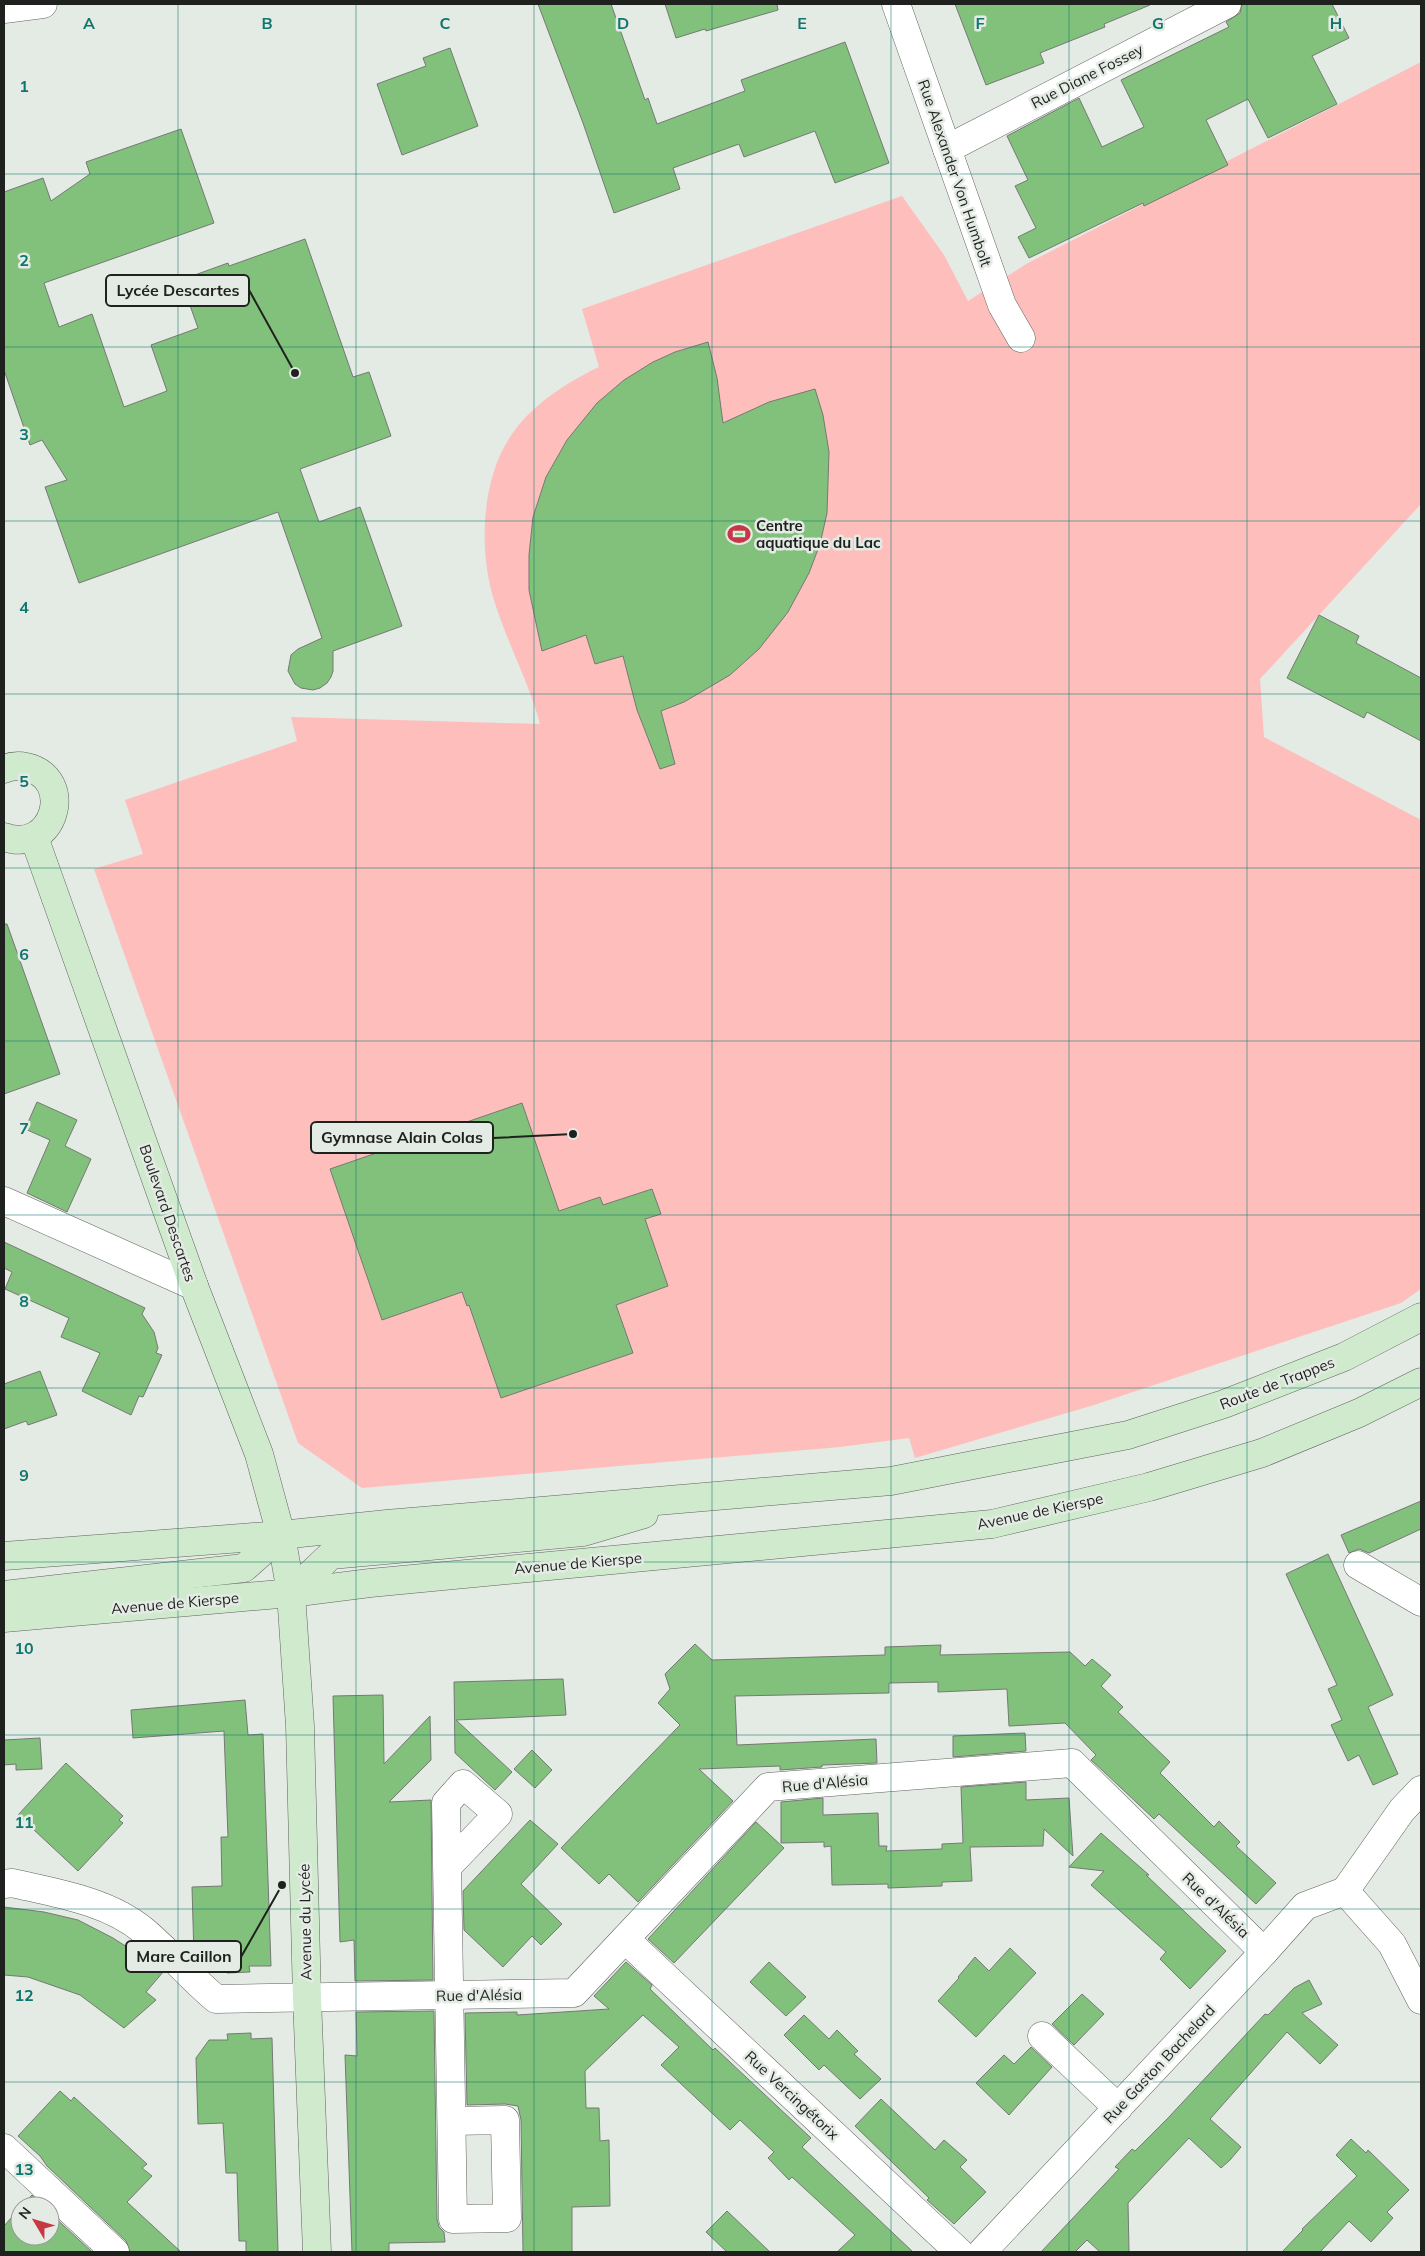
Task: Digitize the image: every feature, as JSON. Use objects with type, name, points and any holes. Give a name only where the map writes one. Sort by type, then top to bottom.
[{"type":"main road","points":[[4,836],[22,840],[34,837],[48,824],[53,815],[54,793],[50,783],[37,771],[6,762]]},
{"type":"main road","name":"Boulevard Descartes","points":[[34,837],[194,1286],[259,1454],[280,1535],[291,1593]]},
{"type":"main road","name":"Route de Trappes","points":[[696,1498],[891,1481],[1128,1435],[1224,1404],[1344,1357],[1421,1317]]},
{"type":"main road","name":"Avenue de Kierspe","points":[[4,1618],[291,1593],[370,1583],[992,1524],[1149,1487],[1262,1453],[1359,1413],[1421,1382]]},
{"type":"main road","points":[[4,1556],[280,1535],[696,1498]]},
{"type":"main road","points":[[291,1593],[331,1556],[583,1532],[696,1498]]},
{"type":"main road","points":[[4,1595],[244,1568],[280,1535]]},
{"type":"main road","name":"Avenue du Lycée","points":[[291,1593],[300,1726],[306,1998],[317,2252]]},
{"type":"street","points":[[4,9],[44,4]]},
{"type":"street","name":"Rue Alexander Von Humbolt","points":[[896,4],[1002,305],[1021,338]]},
{"type":"street","name":"Rue Diane Fossey","points":[[947,149],[1227,4]]},
{"type":"street","points":[[4,1201],[194,1286]]},
{"type":"street","points":[[1358,1565],[1421,1602]]},
{"type":"street","name":"Rue d'Alésia","points":[[4,1884],[12,1883],[97,1904],[142,1930],[216,1999],[574,1993],[768,1787],[1072,1763],[1264,1952]]},
{"type":"street","points":[[1421,1790],[1402,1810],[1345,1891],[1392,1944],[1421,2000]]},
{"type":"street","points":[[447,1867],[452,2121]]},
{"type":"street","name":"Rue Gaston Bachelard","points":[[982,2252],[1305,1906],[1345,1891]]},
{"type":"street","name":"Rue Vercingétorix","points":[[625,1939],[959,2252]]},
{"type":"street","points":[[1042,2036],[1118,2108]]},
{"type":"street","points":[[4,2148],[115,2252]]},
{"type":"shaded area","points":[[1421,62],[1421,504],[1260,679],[1264,737],[1421,820],[1421,1289],[1401,1303],[1094,1405],[915,1458],[909,1438],[840,1447],[362,1488],[298,1443],[94,869],[143,854],[125,800],[297,741],[291,717],[540,724],[494,600],[486,558],[486,512],[495,468],[515,430],[533,410],[553,394],[599,367],[582,309],[902,196],[944,255],[968,301],[1028,263]]},
{"type":"building","points":[[538,4],[611,4],[645,100],[648,98],[657,124],[745,91],[741,80],[845,42],[889,163],[835,183],[815,131],[744,157],[739,144],[673,168],[680,189],[614,213],[583,123]]},
{"type":"building","points":[[665,4],[777,4],[778,10],[676,38]]},
{"type":"building","points":[[955,4],[1150,5],[1104,24],[1105,27],[1040,53],[1044,63],[986,85]]},
{"type":"building","points":[[1242,4],[1332,4],[1349,38],[1312,56],[1337,104],[1268,138],[1248,99],[1206,120],[1228,165],[1144,206],[1143,203],[1029,258],[1018,237],[1036,228],[1015,186],[1028,180],[1007,136],[1079,98],[1102,147],[1144,127],[1121,80],[1229,27],[1226,22],[1240,13]]},
{"type":"building","points":[[450,48],[478,126],[402,155],[377,84],[426,66],[423,58]]},
{"type":"building","points":[[181,129],[214,223],[44,283],[59,327],[92,314],[124,407],[167,391],[151,345],[198,328],[181,280],[228,263],[229,266],[305,239],[353,377],[369,372],[391,436],[300,469],[319,522],[360,507],[402,626],[333,651],[333,671],[331,677],[327,683],[313,690],[301,688],[295,684],[288,671],[291,655],[298,649],[322,638],[278,512],[79,583],[45,487],[67,480],[42,440],[30,445],[4,370],[4,192],[43,178],[51,201],[90,174],[86,162]]},
{"type":"building","points":[[708,342],[717,378],[723,423],[769,402],[815,389],[823,415],[829,452],[827,513],[820,544],[809,573],[788,612],[759,649],[730,675],[684,702],[661,711],[675,764],[660,769],[637,710],[623,656],[595,664],[586,635],[542,651],[529,590],[529,555],[533,517],[546,477],[567,440],[597,403],[624,380],[653,362],[675,352]]},
{"type":"building","points":[[1319,615],[1359,636],[1356,643],[1421,678],[1421,741],[1367,712],[1364,718],[1287,678]]},
{"type":"building","points":[[4,924],[7,924],[60,1074],[4,1094]]},
{"type":"building","points":[[37,1102],[77,1120],[65,1146],[91,1159],[67,1212],[27,1193],[50,1140],[25,1129]]},
{"type":"building","points":[[522,1103],[559,1211],[600,1197],[603,1205],[652,1189],[661,1214],[645,1219],[668,1286],[616,1305],[633,1353],[501,1398],[469,1305],[467,1306],[462,1292],[382,1320],[330,1169]]},
{"type":"building","points":[[4,1242],[145,1308],[142,1314],[154,1332],[158,1348],[156,1353],[162,1355],[143,1397],[139,1396],[131,1415],[82,1391],[100,1353],[61,1337],[69,1318],[5,1289],[12,1272],[4,1268]]},
{"type":"building","points":[[40,1371],[57,1415],[28,1425],[26,1421],[4,1429],[4,1384]]},
{"type":"building","points":[[1421,1501],[1421,1529],[1369,1553],[1359,1549],[1349,1553],[1341,1535]]},
{"type":"building","points":[[1328,1554],[1393,1695],[1368,1707],[1398,1774],[1373,1785],[1359,1755],[1348,1761],[1331,1725],[1342,1720],[1328,1689],[1337,1685],[1286,1574]]},
{"type":"building","points":[[695,1644],[712,1660],[885,1655],[885,1647],[941,1645],[940,1655],[1070,1652],[1085,1666],[1092,1659],[1111,1675],[1101,1686],[1123,1707],[1118,1712],[1170,1762],[1160,1773],[1214,1827],[1219,1821],[1240,1842],[1236,1846],[1276,1883],[1256,1904],[1159,1814],[1154,1819],[1091,1760],[1096,1755],[1065,1723],[1009,1726],[1007,1689],[938,1692],[938,1682],[889,1683],[889,1693],[735,1696],[737,1745],[876,1739],[877,1763],[822,1765],[822,1767],[780,1770],[780,1766],[699,1769],[733,1801],[638,1902],[609,1874],[599,1884],[561,1848],[680,1725],[658,1703],[670,1689],[665,1674]]},
{"type":"building","points":[[563,1679],[566,1715],[456,1720],[512,1772],[495,1790],[455,1753],[454,1682]]},
{"type":"building","points":[[383,1695],[384,1764],[430,1716],[431,1760],[389,1802],[431,1800],[433,1980],[355,1981],[354,1940],[340,1942],[333,1696]]},
{"type":"building","points":[[245,1700],[248,1735],[263,1734],[271,1966],[249,1966],[250,1972],[227,1973],[226,1967],[208,1967],[194,1957],[192,1887],[222,1886],[221,1837],[228,1837],[224,1731],[133,1738],[131,1710]]},
{"type":"building","points":[[1025,1733],[1026,1751],[953,1757],[953,1736]]},
{"type":"building","points":[[40,1738],[42,1769],[16,1770],[16,1764],[4,1765],[4,1740]]},
{"type":"building","points":[[532,1750],[552,1770],[535,1788],[514,1769]]},
{"type":"building","points":[[66,1763],[123,1816],[119,1820],[123,1823],[78,1871],[18,1815]]},
{"type":"building","points":[[1026,1782],[1026,1800],[1069,1798],[1073,1856],[1044,1829],[1043,1846],[970,1847],[972,1881],[942,1882],[942,1886],[888,1888],[888,1884],[832,1885],[831,1846],[824,1847],[824,1842],[781,1843],[781,1802],[823,1798],[823,1815],[878,1813],[879,1846],[887,1846],[886,1851],[942,1849],[942,1844],[963,1843],[961,1787]]},
{"type":"building","points":[[530,1820],[558,1844],[521,1884],[562,1924],[541,1945],[532,1936],[503,1967],[464,1930],[463,1891]]},
{"type":"building","points":[[756,1822],[784,1848],[674,1963],[648,1939]]},
{"type":"building","points":[[1101,1833],[1149,1875],[1146,1875],[1226,1951],[1190,1989],[1160,1959],[1166,1952],[1091,1885],[1104,1871],[1069,1867]]},
{"type":"building","points":[[4,1907],[44,1912],[78,1920],[113,1938],[164,1971],[146,1992],[156,2000],[124,2028],[80,1995],[28,1977],[4,1975]]},
{"type":"building","points":[[1010,1948],[1036,1973],[976,2037],[938,2001],[975,1957],[989,1971]]},
{"type":"building","points":[[626,1962],[652,1985],[650,1989],[713,2050],[715,2048],[811,2138],[802,2147],[913,2252],[837,2252],[855,2235],[792,2177],[789,2180],[768,2158],[774,2152],[740,2120],[730,2130],[661,2065],[679,2047],[643,2015],[585,2071],[586,2108],[599,2108],[600,2141],[609,2140],[610,2206],[572,2207],[572,2252],[523,2252],[521,2120],[518,2106],[505,2104],[467,2105],[465,2013],[517,2012],[517,2015],[609,2009],[594,1996]]},
{"type":"building","points":[[769,1962],[806,1997],[786,2016],[750,1982]]},
{"type":"building","points":[[1309,1980],[1322,2004],[1302,2013],[1338,2045],[1320,2064],[1287,2032],[1210,2119],[1241,2147],[1230,2160],[1221,2168],[1189,2138],[1128,2203],[1129,2252],[1100,2252],[1087,2240],[1075,2252],[1041,2252],[1119,2169],[1115,2167],[1132,2149],[1135,2151],[1168,2118],[1265,2014],[1268,2015],[1294,1988]]},
{"type":"building","points":[[1082,1994],[1104,2014],[1074,2045],[1052,2024]]},
{"type":"building","points":[[434,2011],[437,2219],[439,2227],[444,2232],[445,2242],[389,2243],[389,2252],[352,2252],[345,2055],[357,2056],[356,2012]]},
{"type":"building","points":[[804,2015],[829,2039],[837,2030],[858,2051],[854,2054],[881,2079],[860,2099],[824,2065],[819,2070],[784,2035]]},
{"type":"building","points":[[251,2033],[251,2039],[272,2038],[278,2252],[246,2252],[246,2241],[239,2241],[237,2173],[226,2173],[223,2123],[198,2124],[196,2058],[209,2040],[228,2040],[227,2034]]},
{"type":"building","points":[[1031,2047],[1052,2067],[1009,2115],[976,2083],[1004,2055],[1014,2064]]},
{"type":"building","points":[[60,2091],[71,2101],[74,2097],[147,2164],[142,2168],[152,2176],[127,2202],[181,2252],[130,2252],[126,2241],[18,2136]]},
{"type":"building","points":[[881,2099],[935,2150],[944,2140],[967,2160],[960,2167],[986,2192],[954,2224],[927,2200],[929,2198],[855,2126]]},
{"type":"building","points":[[1351,2139],[1366,2153],[1368,2150],[1409,2190],[1387,2212],[1393,2218],[1371,2242],[1349,2221],[1320,2252],[1282,2252],[1302,2229],[1357,2176],[1336,2155]]},
{"type":"building","points":[[727,2211],[770,2252],[727,2252],[706,2232]]},
{"type":"building","points":[[10,2219],[10,2246],[60,2246],[60,2222],[92,2252],[4,2252],[4,2226]]},
{"type":"place","name":"Lycée Descartes","points":[[295,373]]},
{"type":"place","name":"Centre aquatique du Lac","points":[[739,534]]},
{"type":"place","name":"Gymnase Alain Colas","points":[[573,1134]]},
{"type":"place","name":"Mare Caillon","points":[[282,1885]]}]
